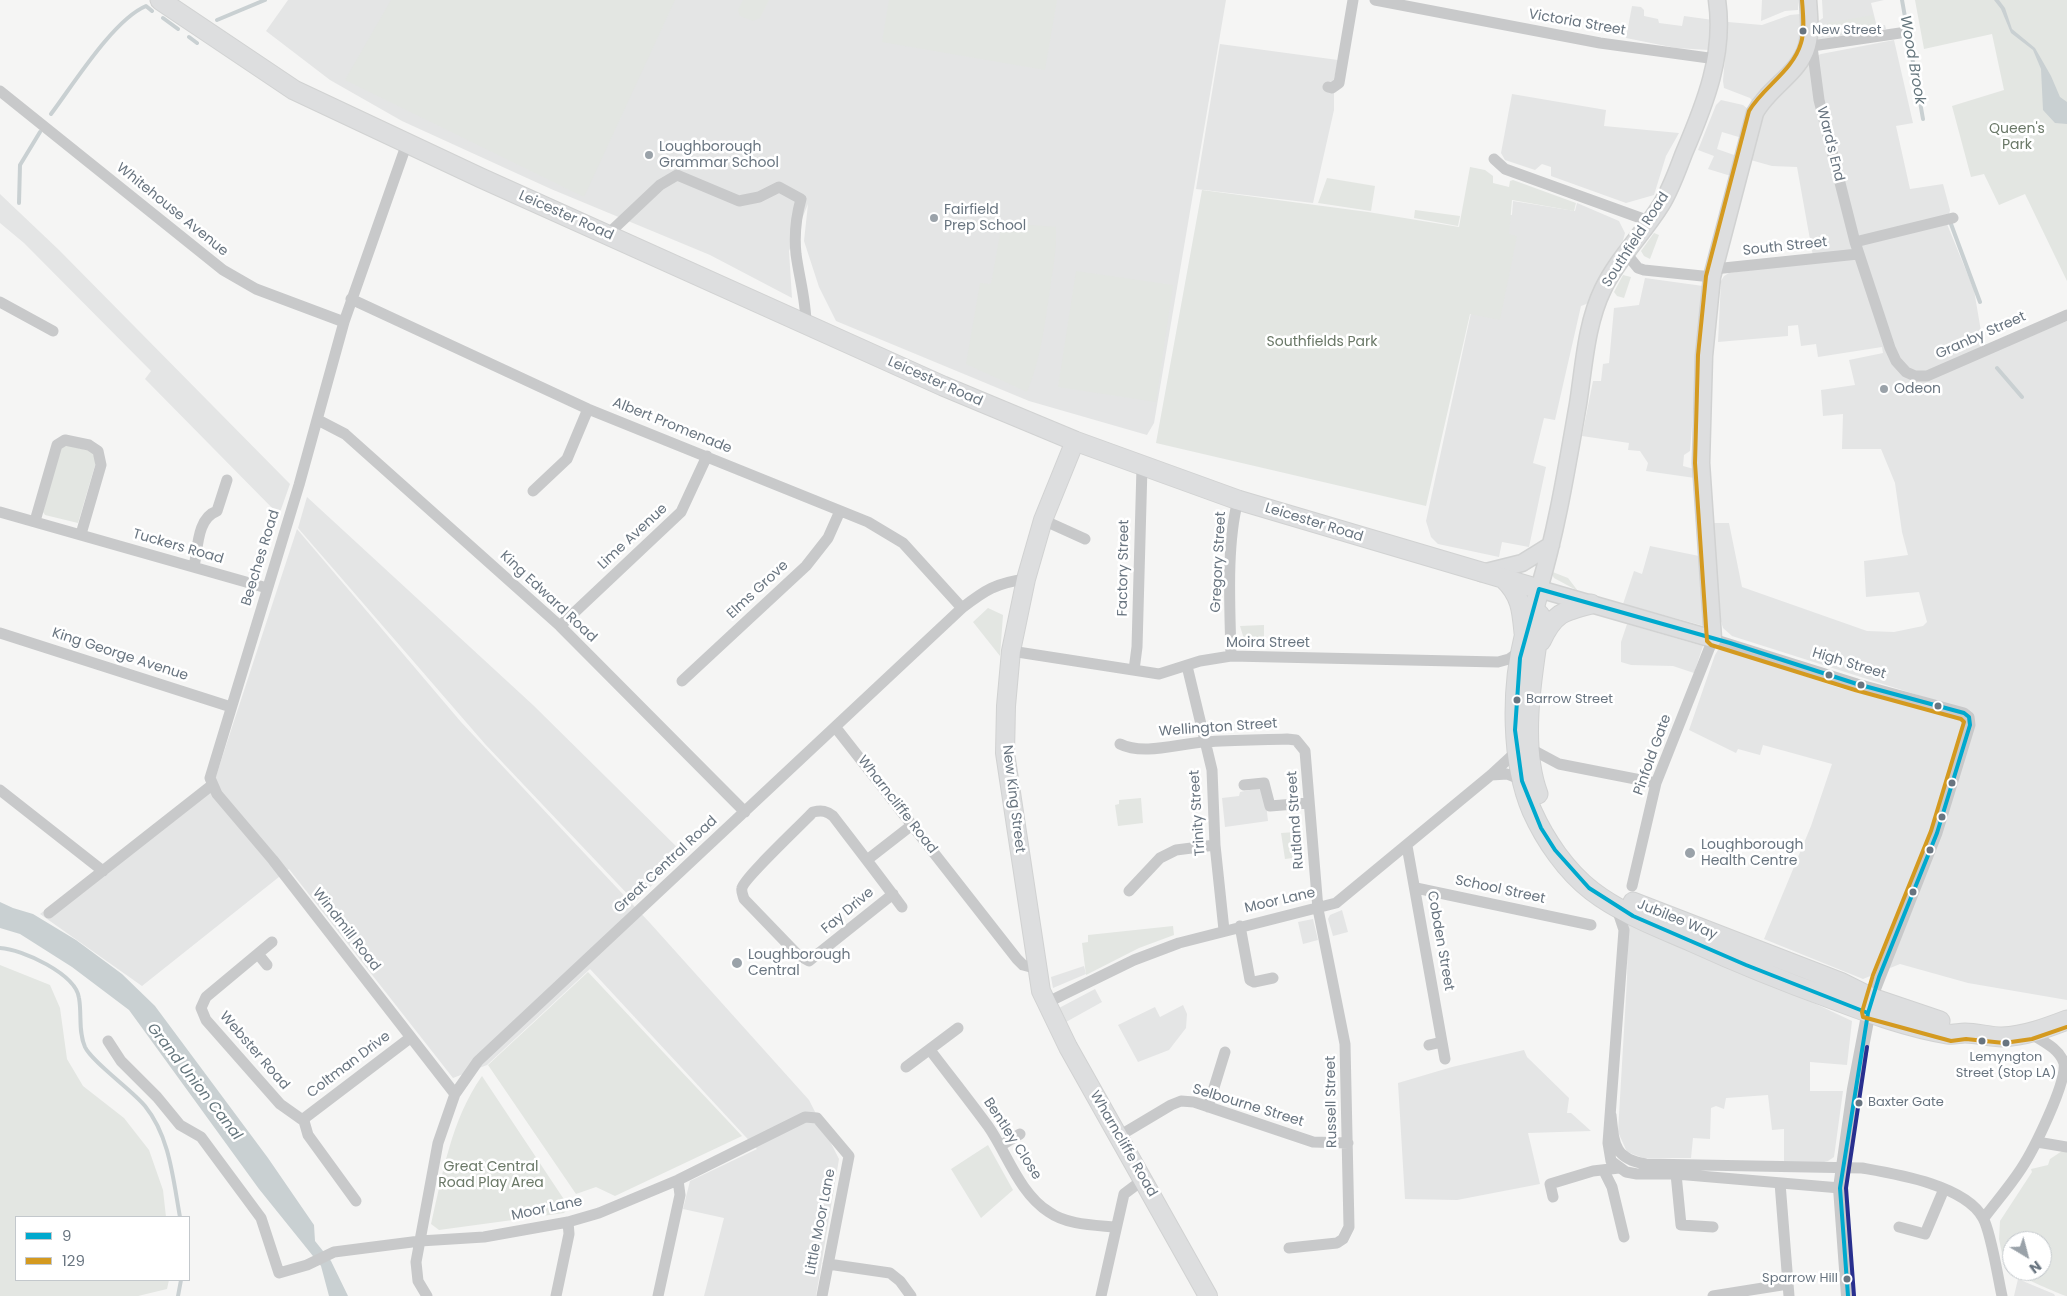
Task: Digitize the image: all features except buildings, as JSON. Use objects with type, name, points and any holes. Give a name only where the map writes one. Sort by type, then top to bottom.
[{"type":"highway","name":"Leicester Road","points":[[160,0],[294,90],[407,144],[942,386],[1142,467],[1238,500],[1504,579],[1537,598]]},
{"type":"highway","name":"Leicester Road","points":[[174,0],[198,24]]},
{"type":"highway","points":[[1504,579],[1518,597],[1523,614],[1527,647],[1530,753]]},
{"type":"highway","points":[[1530,753],[1515,731],[1519,677],[1537,598]]},
{"type":"highway","points":[[1527,647],[1554,618],[1567,610],[1591,604]]},
{"type":"highway","name":"Jubilee Way","points":[[1530,753],[1522,780],[1531,809],[1551,845],[1571,871],[1590,889],[1617,908],[1739,963],[1870,1006]]},
{"type":"highway","name":"Jubilee Way","points":[[1530,753],[1537,789],[1549,820],[1564,845],[1593,877],[1619,895],[1647,909],[1840,982],[1870,1006]]},
{"type":"highway","points":[[1870,1006],[1954,1025],[1966,1033],[2003,1037],[2030,1033],[2067,1020]]},
{"type":"main road","name":"Southfield Road","points":[[1537,598],[1551,545],[1591,322],[1602,291],[1625,252],[1668,192],[1699,118],[1710,88],[1716,59],[1720,20],[1717,0]]},
{"type":"main road","name":"Ward's End","points":[[1808,0],[1809,42]]},
{"type":"main road","points":[[1713,639],[1701,463],[1702,374],[1713,273],[1755,113],[1764,99],[1799,63],[1809,42]]},
{"type":"main road","name":"New King Street","points":[[1043,997],[1005,753],[1011,651],[1026,579],[1043,520],[1075,441]]},
{"type":"main road","points":[[1482,573],[1515,565],[1530,559],[1551,545]]},
{"type":"main road","name":"Leicester Road","points":[[1537,598],[1591,604],[1713,639]]},
{"type":"main road","name":"Wharncliffe Road","points":[[1043,997],[1208,1296]]},
{"type":"street","points":[[1328,87],[1336,86],[1339,82],[1354,0]]},
{"type":"street","name":"Victoria Street","points":[[1375,0],[1430,6],[1600,43],[1716,59]]},
{"type":"street","points":[[1809,42],[1900,33]]},
{"type":"street","name":"Ward's End","points":[[1809,42],[1821,107],[1858,254],[1890,348],[1896,361],[1906,372]]},
{"type":"street","name":"Whitehouse Avenue","points":[[0,91],[231,275],[256,289],[344,322]]},
{"type":"street","name":"Beeches Road","points":[[212,785],[210,778],[213,767],[299,485],[344,322],[407,144]]},
{"type":"street","points":[[1494,159],[1505,169],[1649,221]]},
{"type":"street","points":[[607,234],[660,185],[678,175],[739,201],[759,197],[779,187],[787,190],[801,199],[796,220],[795,238],[806,307],[806,324]]},
{"type":"street","points":[[1855,242],[1953,218]]},
{"type":"street","name":"South Street","points":[[1625,252],[1638,268],[1644,270],[1713,273],[1858,254]]},
{"type":"street","name":"Albert Promenade","points":[[351,299],[588,409],[868,522],[903,543],[962,608]]},
{"type":"street","points":[[0,302],[52,331]]},
{"type":"street","name":"Granby Street","points":[[1906,372],[1915,376],[1927,376],[2067,315]]},
{"type":"street","points":[[533,491],[567,459],[588,409]]},
{"type":"street","name":"King Edward Road","points":[[318,420],[345,434],[560,626],[745,812]]},
{"type":"street","points":[[35,521],[56,445],[65,440],[89,445],[98,451],[101,465],[81,534]]},
{"type":"street","name":"Lime Avenue","points":[[560,626],[682,512],[707,456]]},
{"type":"street","name":"Factory Street","points":[[1134,670],[1137,647],[1142,467]]},
{"type":"street","points":[[194,567],[203,521],[208,515],[218,511],[228,480]]},
{"type":"street","name":"Gregory Street","points":[[1231,656],[1230,604],[1234,522],[1238,500]]},
{"type":"street","name":"Elms Grove","points":[[682,681],[806,566],[828,538],[840,511]]},
{"type":"street","name":"Tuckers Road","points":[[0,512],[267,588]]},
{"type":"street","points":[[1043,520],[1085,539]]},
{"type":"street","name":"Great Central Road","points":[[426,1296],[418,1282],[416,1273],[438,1143],[455,1094],[478,1062],[962,608],[984,590],[1009,581],[1026,579]]},
{"type":"street","name":"King George Avenue","points":[[0,633],[231,706]]},
{"type":"street","name":"High Street","points":[[1713,639],[1857,684],[1964,713],[1969,717],[1971,723],[1937,832],[1870,1006]]},
{"type":"street","name":"Pinfold Gate","points":[[1632,886],[1656,783],[1713,639]]},
{"type":"street","name":"Moira Street","points":[[1011,651],[1159,674],[1231,656],[1498,662],[1509,659],[1527,647]]},
{"type":"street","points":[[1498,662],[1511,669],[1519,677]]},
{"type":"street","name":"Trinity Street","points":[[1187,666],[1212,770],[1215,845],[1224,930]]},
{"type":"street","name":"Wharncliffe Road","points":[[836,728],[1017,960],[1023,965],[1038,970]]},
{"type":"street","name":"Wellington Street","points":[[1120,744],[1132,748],[1152,748],[1205,742],[1287,739],[1296,740],[1302,745],[1307,760]]},
{"type":"street","points":[[1530,753],[1559,764],[1656,783]]},
{"type":"street","name":"Moor Lane","points":[[1043,997],[1179,943],[1336,903],[1491,775],[1530,753]]},
{"type":"street","name":"Rutland Street","points":[[1307,760],[1308,803],[1318,909]]},
{"type":"street","points":[[1491,775],[1507,774],[1522,780]]},
{"type":"street","points":[[1244,785],[1264,783],[1270,806],[1308,803]]},
{"type":"street","points":[[48,913],[212,785]]},
{"type":"street","name":"Windmill Road","points":[[212,785],[455,1094]]},
{"type":"street","points":[[0,790],[103,871]]},
{"type":"street","name":"Fay Drive","points":[[892,894],[814,959],[809,961],[798,955],[744,899],[741,892],[742,886],[813,812],[820,810],[828,812],[833,816],[902,907]]},
{"type":"street","points":[[867,860],[912,825]]},
{"type":"street","points":[[1129,891],[1160,858],[1186,848],[1215,845]]},
{"type":"street","name":"Cobden Street","points":[[1407,846],[1445,1059]]},
{"type":"street","name":"School Street","points":[[1416,888],[1579,917],[1591,925]]},
{"type":"street","points":[[1617,908],[1624,930],[1608,1151],[1612,1161],[1626,1172],[1637,1174],[1676,1174],[1840,1188]]},
{"type":"street","name":"Russell Street","points":[[1289,1248],[1330,1245],[1343,1239],[1349,1227],[1345,1044],[1318,909]]},
{"type":"street","points":[[1240,926],[1250,980],[1254,982],[1272,978]]},
{"type":"street","name":"Webster Road","points":[[272,942],[206,997],[202,1008],[206,1020],[280,1104],[304,1121]]},
{"type":"street","points":[[258,954],[267,965]]},
{"type":"street","points":[[1848,1296],[1840,1188],[1870,1006]]},
{"type":"street","points":[[906,1067],[958,1028]]},
{"type":"street","points":[[1984,1218],[2021,1169],[2037,1142],[2058,1097],[2064,1065],[2058,1053],[2030,1033]]},
{"type":"street","name":"Coltman Drive","points":[[304,1121],[306,1117],[410,1038]]},
{"type":"street","name":"Moor Lane","points":[[108,1041],[121,1061],[157,1097],[180,1125],[201,1137],[260,1218],[279,1273],[307,1265],[334,1252],[420,1241],[484,1237],[568,1222],[620,1206],[678,1180],[805,1117]]},
{"type":"street","points":[[1429,1045],[1442,1042]]},
{"type":"street","name":"Bentley Close","points":[[930,1050],[988,1126],[1021,1182],[1049,1212],[1068,1221],[1115,1227]]},
{"type":"street","points":[[1208,1107],[1225,1052]]},
{"type":"street","name":"Selbourne Street","points":[[1118,1136],[1181,1101],[1194,1102],[1313,1142],[1348,1143]]},
{"type":"street","points":[[1611,1115],[1614,1140],[1620,1153],[1629,1161],[1646,1164],[1862,1168],[1897,1174],[1944,1189],[1972,1204],[1984,1218],[2002,1296]]},
{"type":"street","name":"Little Moor Lane","points":[[805,1117],[818,1118],[848,1156],[822,1296]]},
{"type":"street","points":[[304,1121],[308,1136],[349,1197]]},
{"type":"street","points":[[1000,1146],[1020,1134]]},
{"type":"street","points":[[2037,1142],[2067,1146]]},
{"type":"street","points":[[1553,1197],[1550,1184],[1593,1171],[1619,1168]]},
{"type":"street","points":[[1604,1171],[1612,1187],[1624,1236]]},
{"type":"street","points":[[1676,1174],[1681,1225],[1713,1227]]},
{"type":"street","points":[[1101,1296],[1115,1227],[1124,1194],[1144,1179]]},
{"type":"street","points":[[658,1296],[680,1195],[678,1180]]},
{"type":"street","points":[[1713,1296],[1788,1290],[1780,1182]]},
{"type":"street","points":[[1899,1227],[1925,1234],[1944,1189]]},
{"type":"street","points":[[556,1296],[569,1234],[568,1222]]},
{"type":"street","points":[[828,1264],[890,1273],[900,1281],[911,1296]]},
{"type":"shaded area","points":[[288,0],[1226,0],[1154,423],[1147,435],[1029,401],[836,321],[819,287],[804,241],[808,204],[789,251],[792,298],[710,255],[551,189],[402,121],[330,80],[266,31]]},
{"type":"shaded area","points":[[1762,0],[1798,0],[1798,10],[1785,11],[1761,21]]},
{"type":"shaded area","points":[[1822,0],[1884,0],[1871,3],[1877,27],[1885,25],[1886,29],[1822,42],[1818,40],[1816,25],[1823,18]]},
{"type":"shaded area","points":[[1632,6],[1641,7],[1644,10],[1644,16],[1658,19],[1659,23],[1682,26],[1684,16],[1713,20],[1709,50],[1676,48],[1626,38]]},
{"type":"shaded area","points":[[1800,14],[1799,56],[1753,102],[1750,98],[1724,88],[1728,22],[1762,25],[1790,15]]},
{"type":"shaded area","points":[[1894,40],[1913,123],[1896,126],[1910,189],[1943,184],[1950,210],[1947,224],[1974,290],[1985,355],[2067,321],[2067,1000],[1968,983],[1900,964],[1863,979],[1764,939],[1811,826],[1832,764],[1763,745],[1760,755],[1738,749],[1736,753],[1689,730],[1715,655],[1718,650],[1724,649],[1843,689],[1959,717],[1930,699],[1732,636],[1723,628],[1721,621],[1708,523],[1729,523],[1742,587],[1867,631],[1894,632],[1923,626],[1927,622],[1919,592],[1866,597],[1864,561],[1908,555],[1902,532],[1895,483],[1881,449],[1842,449],[1843,414],[1823,416],[1821,390],[1855,385],[1849,360],[1883,353],[1882,347],[1818,357],[1816,344],[1801,346],[1798,325],[1788,326],[1788,336],[1718,342],[1721,281],[1724,276],[1729,273],[1814,262],[1797,167],[1772,166],[1747,159],[1763,111],[1807,60],[1821,54]]},
{"type":"shaded area","points":[[1220,44],[1338,60],[1334,80],[1334,110],[1313,203],[1196,189]]},
{"type":"shaded area","points":[[1512,94],[1606,110],[1604,126],[1679,133],[1666,156],[1654,195],[1626,203],[1551,176],[1551,167],[1542,164],[1535,170],[1505,160],[1501,153]]},
{"type":"shaded area","points":[[1721,100],[1743,105],[1748,109],[1742,138],[1722,132],[1717,149],[1737,156],[1731,176],[1708,169],[1714,156],[1698,150],[1716,105]]},
{"type":"shaded area","points":[[0,194],[59,250],[290,484],[279,515],[145,379],[151,371],[24,243],[0,223]]},
{"type":"shaded area","points":[[1513,201],[1575,211],[1577,203],[1619,221],[1625,233],[1621,248],[1589,303],[1581,306],[1555,420],[1544,418],[1533,463],[1546,467],[1529,547],[1502,542],[1499,557],[1438,544],[1431,537],[1426,521],[1471,313],[1487,212],[1512,215]]},
{"type":"shaded area","points":[[1645,278],[1703,286],[1690,451],[1684,455],[1683,466],[1694,469],[1695,478],[1646,471],[1648,463],[1640,451],[1628,450],[1629,443],[1582,436],[1593,381],[1601,381],[1603,364],[1609,363],[1614,308],[1639,305]]},
{"type":"shaded area","points":[[307,497],[533,705],[684,854],[635,902],[485,744],[298,528]]},
{"type":"shaded area","points":[[297,529],[461,722],[650,923],[809,1100],[839,1159],[816,1296],[704,1296],[724,1218],[683,1209],[690,1181],[757,1149],[590,969],[487,1065],[453,1078],[289,869],[142,986],[40,914],[216,776]]},
{"type":"shaded area","points":[[1650,546],[1704,557],[1704,626],[1623,604],[1634,571],[1642,574]]},
{"type":"shaded area","points":[[1627,624],[1703,646],[1694,673],[1673,666],[1631,665],[1621,662],[1621,642]]},
{"type":"shaded area","points":[[1260,788],[1265,795],[1268,821],[1225,827],[1222,798],[1239,796],[1240,792]]},
{"type":"shaded area","points":[[1342,910],[1348,932],[1333,936],[1328,919],[1330,915]]},
{"type":"shaded area","points":[[1313,919],[1318,940],[1303,944],[1298,922]]},
{"type":"shaded area","points":[[1628,922],[1748,972],[1852,1021],[1847,1065],[1810,1062],[1810,1091],[1843,1091],[1834,1157],[1828,1161],[1816,1164],[1784,1165],[1784,1129],[1772,1130],[1768,1095],[1726,1098],[1724,1109],[1716,1106],[1711,1108],[1710,1139],[1693,1138],[1691,1158],[1643,1158],[1627,1152],[1618,1132],[1627,979]]},
{"type":"shaded area","points":[[1084,966],[1086,974],[1053,988],[1051,977]]},
{"type":"shaded area","points":[[1095,989],[1102,1002],[1066,1022],[1059,1008]]},
{"type":"shaded area","points":[[1183,1005],[1187,1014],[1186,1028],[1169,1050],[1138,1062],[1118,1025],[1155,1007],[1160,1017]]},
{"type":"shaded area","points":[[1524,1050],[1527,1057],[1569,1098],[1567,1113],[1571,1113],[1591,1131],[1528,1133],[1540,1184],[1457,1200],[1405,1199],[1398,1083],[1452,1067]]},
{"type":"shaded area","points":[[2018,1281],[2023,1281],[2055,1296],[2014,1296]]},
{"type":"green space","points":[[391,0],[675,0],[584,197],[345,80]]},
{"type":"green space","points":[[743,0],[769,0],[760,18],[753,21],[740,16],[738,10]]},
{"type":"green space","points":[[889,0],[1057,0],[1045,70],[882,42]]},
{"type":"green space","name":"Queen's Park","points":[[1915,0],[2067,0],[2067,281],[2025,194],[1999,205],[1984,174],[1971,177],[1952,106],[2004,90],[1992,34],[1924,49]]},
{"type":"green space","points":[[1873,15],[1876,27],[1829,35],[1830,31],[1827,23]]},
{"type":"green space","name":"Southfields Park","points":[[1470,167],[1485,170],[1493,176],[1493,183],[1509,187],[1510,181],[1513,180],[1576,203],[1574,211],[1512,200],[1509,234],[1517,236],[1500,320],[1470,314],[1426,506],[1156,443],[1202,190],[1368,212],[1459,227]]},
{"type":"green space","points":[[1327,178],[1375,186],[1371,211],[1318,203]]},
{"type":"green space","points":[[1415,210],[1460,216],[1458,226],[1414,218]]},
{"type":"green space","points":[[1002,223],[1056,227],[1056,243],[1044,328],[1036,366],[1027,392],[966,364],[980,283],[991,284]]},
{"type":"green space","points":[[1654,233],[1659,235],[1650,259],[1644,256],[1641,251]]},
{"type":"green space","points":[[1076,271],[1173,285],[1156,402],[1058,387]]},
{"type":"green space","points":[[1623,275],[1631,277],[1624,298],[1617,296],[1614,292]]},
{"type":"green space","points":[[65,445],[92,451],[96,462],[78,523],[45,515],[43,512],[59,449]]},
{"type":"green space","points":[[1550,571],[1568,578],[1578,591],[1554,578]]},
{"type":"green space","points":[[988,608],[1003,615],[1000,656],[973,622]]},
{"type":"green space","points":[[1264,625],[1264,647],[1248,645],[1240,626]]},
{"type":"green space","points":[[1141,798],[1143,823],[1118,826],[1115,805],[1119,804],[1119,800]]},
{"type":"green space","points":[[1296,832],[1300,857],[1285,859],[1281,833]]},
{"type":"green space","points":[[1173,926],[1174,935],[1139,948],[1086,975],[1082,943],[1088,942],[1088,935]]},
{"type":"green space","points":[[0,965],[50,985],[60,1008],[67,1059],[83,1086],[124,1118],[149,1150],[163,1190],[166,1216],[15,1216],[15,1281],[169,1281],[167,1289],[138,1296],[0,1296]]},
{"type":"green space","points":[[588,972],[742,1136],[615,1196],[596,1187],[576,1194],[488,1065]]},
{"type":"green space","name":"Great Central Road Play Area","points":[[482,1076],[569,1207],[564,1213],[439,1230],[431,1224],[449,1147],[471,1093]]},
{"type":"green space","points":[[2067,1141],[2067,1296],[2030,1281],[2052,1281],[2052,1231],[2002,1231],[2002,1254],[1999,1239],[2000,1221],[2032,1172],[2031,1169],[2048,1165],[2050,1159],[2065,1149]]},
{"type":"green space","points":[[988,1145],[1013,1190],[981,1218],[951,1169]]},
{"type":"water","points":[[1994,0],[1999,0],[2005,8],[2012,29],[2035,48],[2051,76],[2060,97],[2067,102],[2067,124],[2055,123],[2043,110],[2041,69],[2033,50],[2011,33],[2001,9]]},
{"type":"water","name":"Grand Union Canal","points":[[0,902],[33,914],[76,940],[122,974],[155,1006],[268,1158],[314,1225],[315,1241],[331,1261],[348,1296],[329,1296],[321,1266],[259,1189],[129,1010],[72,967],[20,934],[0,928]]},
{"type":"waterway","points":[[217,20],[265,0]]},
{"type":"waterway","name":"Wood Brook","points":[[1902,0],[1923,119]]},
{"type":"waterway","points":[[51,114],[94,54],[120,25],[133,13],[146,6],[152,11]]},
{"type":"waterway","points":[[163,18],[178,29]]},
{"type":"waterway","points":[[189,37],[197,43]]},
{"type":"waterway","points":[[19,203],[20,165],[40,132]]},
{"type":"waterway","name":"Wood Brook","points":[[1951,224],[1980,302]]},
{"type":"waterway","name":"Wood Brook","points":[[1997,368],[2022,397]]},
{"type":"waterway","points":[[0,948],[10,949],[47,964],[68,980],[76,989],[80,1004],[81,1029],[85,1047],[95,1060],[145,1106],[160,1131],[169,1159],[180,1216]]},
{"type":"waterway","points":[[178,1296],[181,1281]]},
{"type":"transit line","name":"129","points":[[1802,0],[1803,33],[1797,53],[1785,70],[1749,111],[1706,276],[1698,355],[1695,463],[1707,641],[1711,645],[1855,690],[1961,719],[1964,722],[1931,831],[1873,975],[1862,1012],[1863,1017],[1951,1041],[1966,1039],[2004,1043],[2032,1039],[2067,1027]]},
{"type":"transit line","name":"9","points":[[1539,589],[1730,643],[1857,684],[1964,713],[1969,717],[1970,725],[1937,833],[1879,977],[1868,1013],[1746,965],[1633,916],[1589,888],[1555,850],[1541,828],[1522,781],[1515,730],[1520,658],[1539,589]]},
{"type":"transit line","name":"9","points":[[1848,1296],[1840,1188],[1868,1013]]},
{"type":"transit line","points":[[1854,1296],[1846,1188],[1867,1047]]},
{"type":"place","name":"New Street","points":[[1803,31]]},
{"type":"place","name":"Loughborough Grammar School","points":[[649,155]]},
{"type":"place","name":"Fairfield Prep School","points":[[934,218]]},
{"type":"place","name":"Odeon","points":[[1884,389]]},
{"type":"place","name":"Barrow Street","points":[[1517,700]]},
{"type":"place","name":"Loughborough Health Centre","points":[[1690,853]]},
{"type":"place","name":"Loughborough Central","points":[[737,963]]},
{"type":"place","name":"Lemyngton Street (Stop LA)","points":[[2006,1043]]},
{"type":"place","name":"Baxter Gate","points":[[1859,1103]]},
{"type":"place","name":"Sparrow Hill","points":[[1847,1279]]}]
